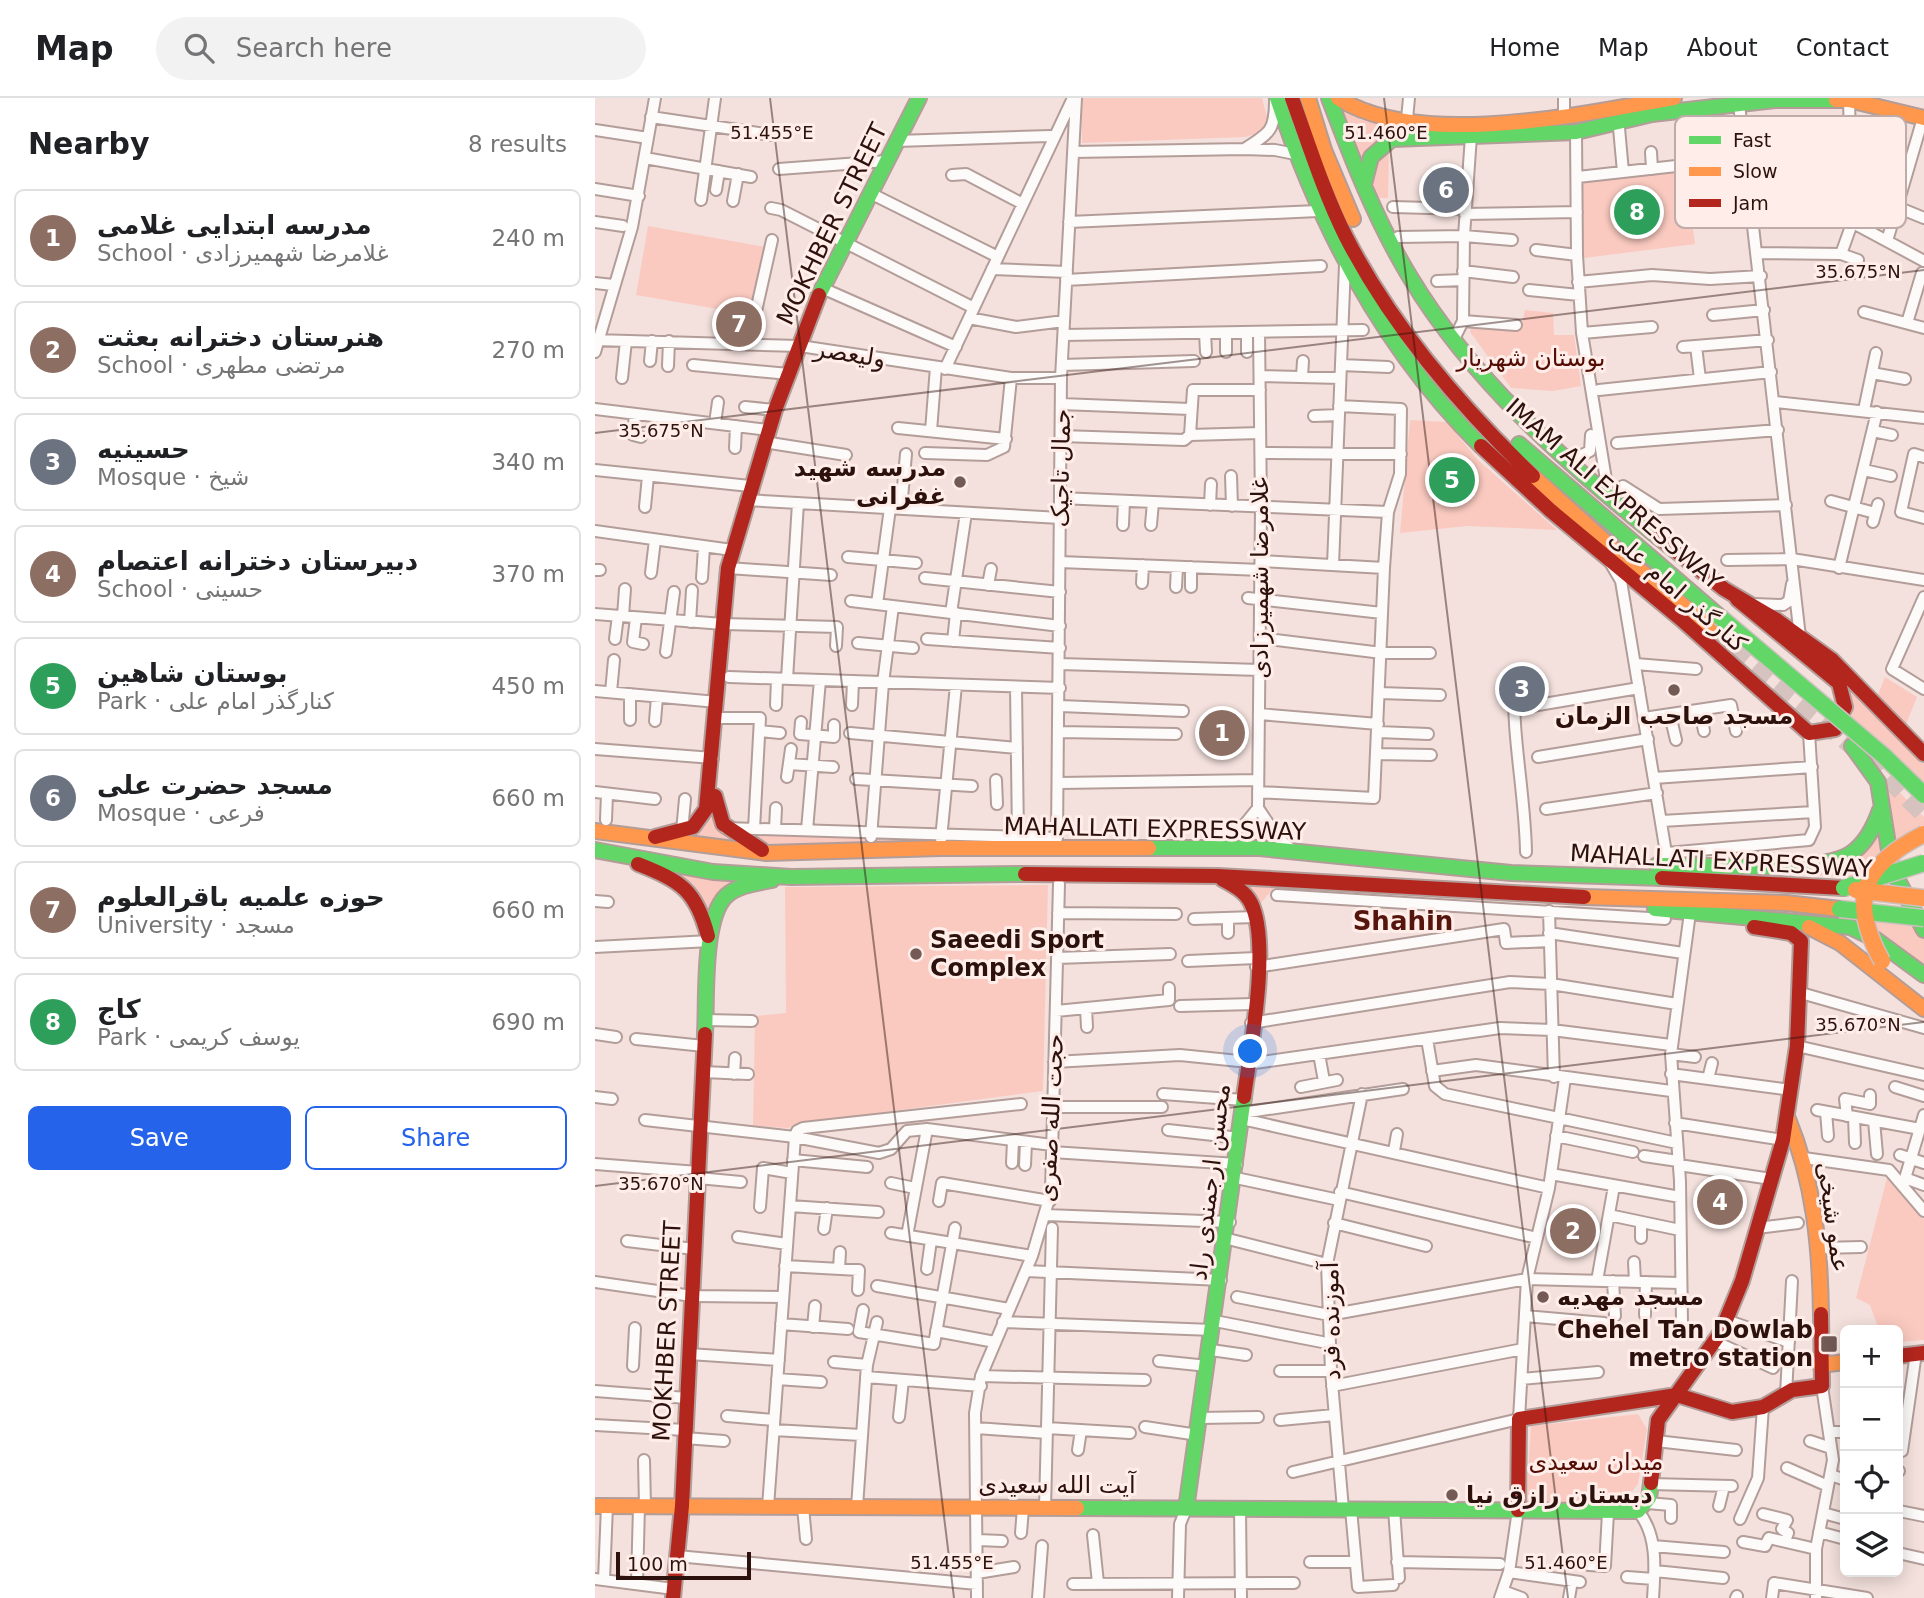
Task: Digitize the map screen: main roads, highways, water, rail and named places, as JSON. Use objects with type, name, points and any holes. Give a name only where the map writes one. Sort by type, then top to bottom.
[{"type":"main road","name":"MOKHBER STREET","points":[[711,781],[727,568],[748,493],[775,410],[822,288],[919,98]]},
{"type":"main road","name":"کنارگذر امام علی","points":[[1276,98],[1318,211],[1345,264],[1388,333],[1445,407],[1490,453],[1609,562],[1662,603],[1809,733],[1835,729],[1844,718],[1844,692],[1839,683],[1609,498],[1498,391],[1454,339],[1426,302],[1364,188],[1329,98]]},
{"type":"main road","name":"IMAM ALI EXPRESSWAY","points":[[1292,98],[1325,190],[1355,253],[1419,352],[1455,396],[1556,501],[1649,581],[1715,622]]},
{"type":"main road","points":[[1338,98],[1360,113],[1465,123],[1564,117],[1674,98]]},
{"type":"main road","name":"IMAM ALI EXPRESSWAY","points":[[1309,100],[1324,150],[1373,260],[1422,335],[1454,376],[1536,461],[1715,622],[1884,756],[1924,796]]},
{"type":"main road","points":[[1364,188],[1368,159],[1380,144],[1392,139],[1576,132],[1652,114],[1775,100],[1849,100],[1924,118]]},
{"type":"main road","points":[[1392,139],[1385,130],[1400,118]]},
{"type":"main road","points":[[1737,599],[1765,612],[1800,637],[1860,687],[1887,720],[1924,754]]},
{"type":"main road","points":[[1853,746],[1878,782],[1880,810],[1892,869],[1924,930]]},
{"type":"main road","points":[[711,781],[715,810],[725,828],[767,853]]},
{"type":"main road","points":[[641,839],[682,831],[703,817],[711,781]]},
{"type":"main road","points":[[1559,875],[1667,859],[1798,865],[1831,862],[1848,855],[1862,844],[1872,832],[1880,810]]},
{"type":"main road","name":"MAHALLATI EXPRESSWAY","points":[[600,826],[641,839],[767,853],[870,850],[941,841],[1295,851],[1559,875],[1736,880],[1924,898]]},
{"type":"main road","points":[[1924,834],[1899,845],[1881,858],[1865,887],[1862,909],[1869,942],[1882,961],[1924,998]]},
{"type":"main road","points":[[603,852],[680,881],[689,888],[703,914],[710,941]]},
{"type":"main road","name":"MAHALLATI EXPRESSWAY","points":[[603,852],[713,872],[791,877],[1061,874],[1218,876],[1589,897],[1786,903],[1924,918]]},
{"type":"main road","points":[[1836,888],[1924,863]]},
{"type":"main road","name":"محسن ارجمندی راد","points":[[1187,1509],[1237,1171],[1243,1111],[1243,1063],[1251,1023],[1256,962],[1255,917],[1241,888],[1218,876]]},
{"type":"main road","points":[[710,941],[715,911],[726,896],[745,886],[791,877]]},
{"type":"main road","points":[[1589,897],[1619,906],[1693,917],[1741,915],[1857,930],[1924,975]]},
{"type":"main road","points":[[1518,1510],[1519,1419],[1677,1395],[1714,1341],[1742,1281],[1788,1119],[1801,993],[1801,941],[1791,933],[1752,927],[1741,915]]},
{"type":"main road","points":[[1788,921],[1813,929],[1840,943],[1924,1009]]},
{"type":"main road","name":"MOKHBER STREET","points":[[674,1593],[682,1506],[710,941]]},
{"type":"main road","name":"عمو شیخی","points":[[1677,1395],[1732,1412],[1763,1407],[1786,1394],[1822,1386],[1820,1248],[1804,1158],[1788,1119]]},
{"type":"main road","points":[[1903,1355],[1922,1353]]},
{"type":"main road","points":[[1820,1365],[1840,1363]]},
{"type":"main road","name":"آیت الله سعیدی","points":[[601,1506],[1394,1509],[1608,1513],[1642,1507],[1650,1484],[1658,1420],[1677,1395]]},
{"type":"tunnel","points":[[1711,628],[1875,765],[1924,814]]},
{"type":"place","name":"مسجد حضرت علی","points":[[1446,190]]},
{"type":"place","name":"کاج","points":[[1637,212]]},
{"type":"place","name":"حوزه علمیه باقرالعلوم","points":[[739,324]]},
{"type":"place","name":"بوستان شاهین","points":[[1452,480]]},
{"type":"place","name":"مدرسه شهید غفرانی","points":[[960,482]]},
{"type":"place","name":"حسینیه","points":[[1522,689]]},
{"type":"place","name":"مسجد صاحب الزمان","points":[[1674,690]]},
{"type":"place","name":"مدرسه ابتدایی غلامی","points":[[1222,733]]},
{"type":"place","name":"Saeedi Sport Complex","points":[[916,954]]},
{"type":"place","name":"دبیرستان دخترانه اعتصام","points":[[1720,1202]]},
{"type":"place","name":"هنرستان دخترانه بعثت","points":[[1573,1231]]},
{"type":"place","name":"مسجد مهدیه","points":[[1543,1297]]},
{"type":"place","name":"Chehel Tan Dowlab metro station","points":[[1829,1344]]},
{"type":"place","name":"دبستان رازق نیا","points":[[1452,1495]]},
{"type":"district","name":"Shahin","points":[[1403,921]]},
{"type":"park label","name":"بوستان شهریار","points":[[1531,358]]},
{"type":"park label","name":"میدان سعیدی","points":[[1596,1462]]}]
